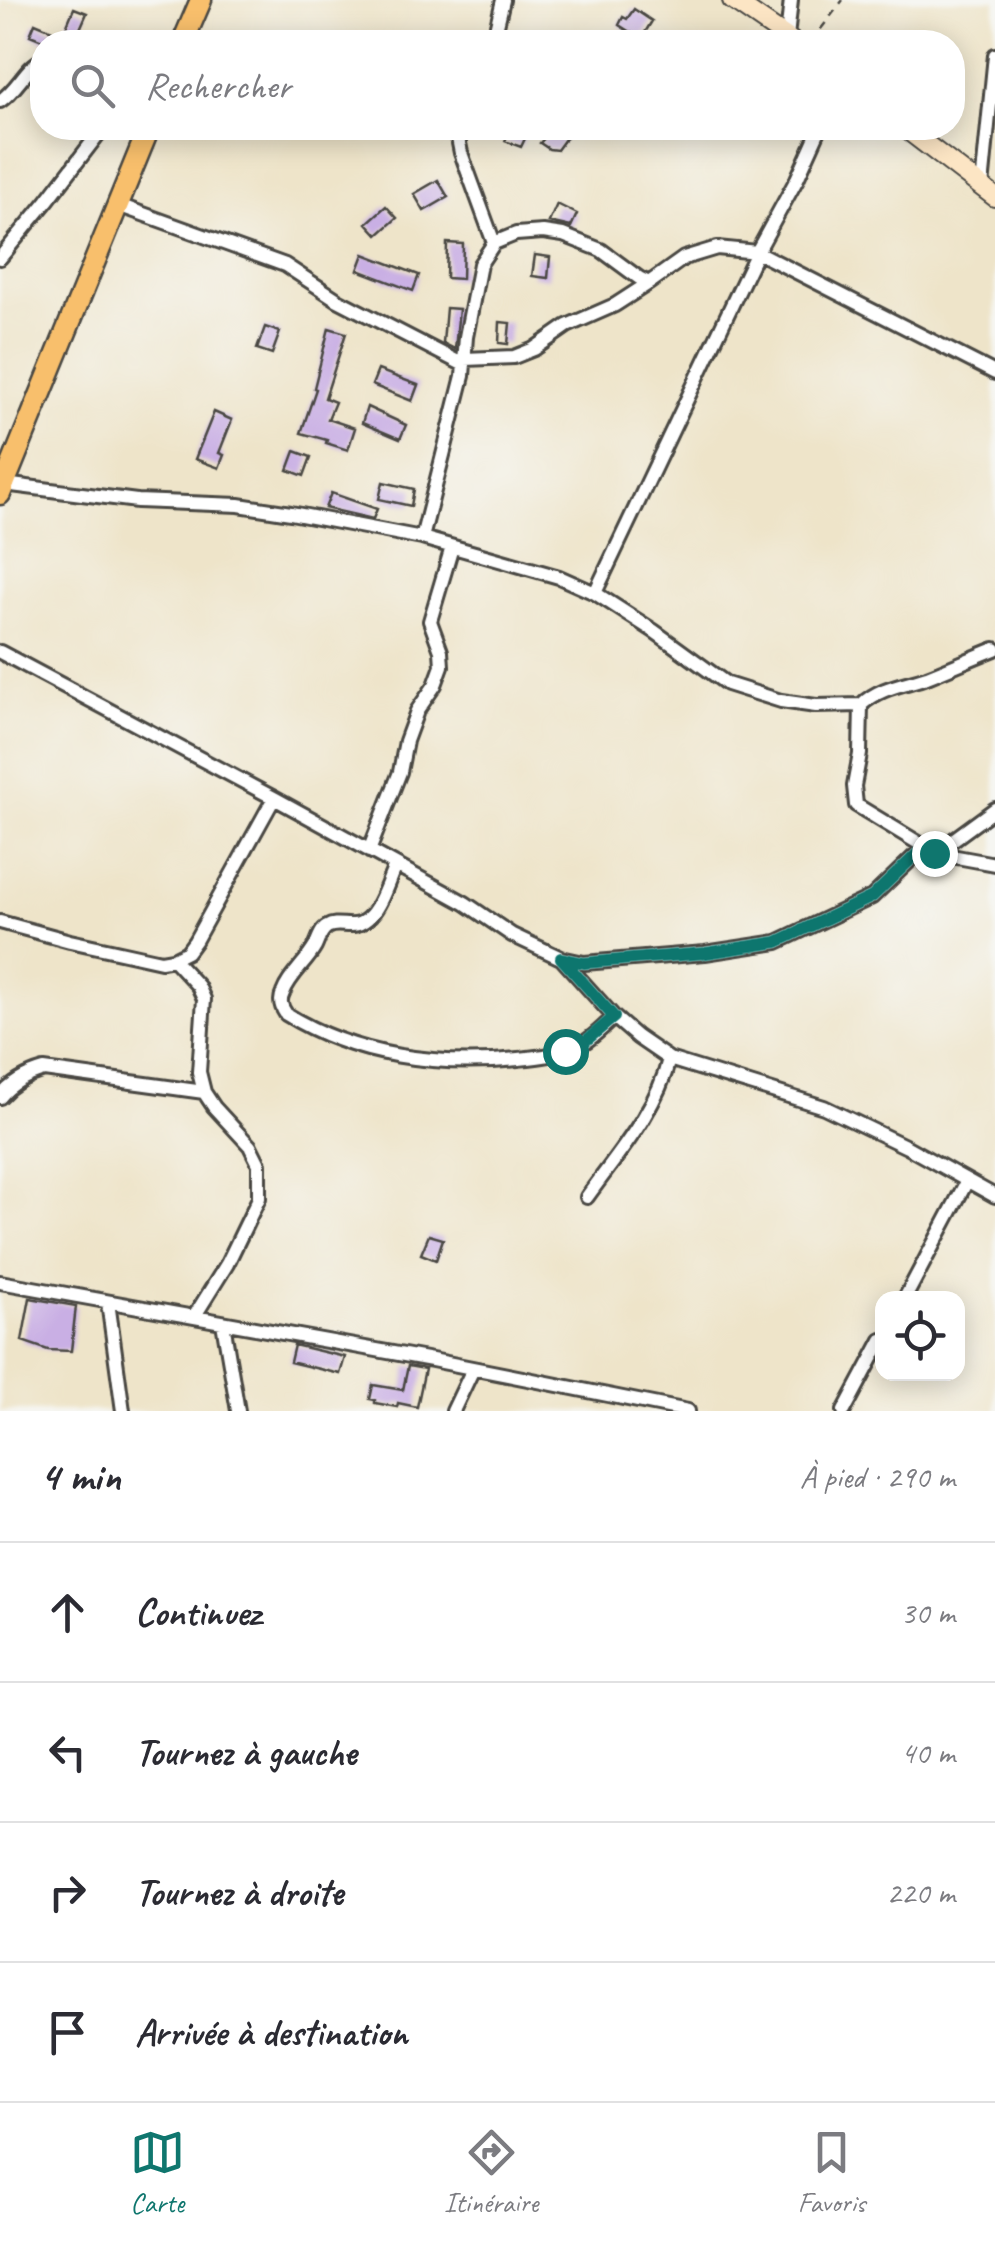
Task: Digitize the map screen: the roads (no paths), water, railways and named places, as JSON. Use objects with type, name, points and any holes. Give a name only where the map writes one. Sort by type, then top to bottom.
[{"type":"main road","points":[[732,0],[776,30]]},
{"type":"main road","points":[[189,30],[199,4]]},
{"type":"main road","points":[[2,489],[144,140]]},
{"type":"main road","points":[[920,140],[988,192]]},
{"type":"street","points":[[496,30],[503,0]]},
{"type":"street","points":[[790,0],[790,30]]},
{"type":"street","points":[[180,30],[199,4]]},
{"type":"street","points":[[988,192],[995,55]]},
{"type":"street","points":[[0,101],[12,93],[30,69]]},
{"type":"street","points":[[0,258],[93,140]]},
{"type":"street","points":[[458,140],[494,243]]},
{"type":"street","points":[[595,592],[815,140]]},
{"type":"street","points":[[118,205],[284,265],[338,300],[464,362],[514,357],[534,348],[567,326],[615,305],[684,258],[716,248],[757,252],[995,373]]},
{"type":"street","points":[[422,538],[464,362],[480,264],[494,243],[516,234],[563,235],[600,250],[649,282]]},
{"type":"street","points":[[2,489],[137,502],[240,506],[422,538],[559,577],[595,592],[727,684],[782,702],[861,705],[870,696],[901,683],[995,650]]},
{"type":"street","points":[[369,851],[400,772],[418,710],[435,686],[442,666],[430,622],[452,547]]},
{"type":"street","points":[[0,652],[465,903],[512,935],[561,958],[584,963],[706,953],[777,942],[872,897],[930,850],[995,810]]},
{"type":"street","points":[[861,705],[856,805],[930,850],[995,864]]},
{"type":"street","points":[[0,922],[152,960],[173,959],[187,952],[195,941],[274,798]]},
{"type":"street","points":[[395,866],[374,913],[364,922],[326,927],[281,996],[286,1014],[346,1043],[377,1051],[442,1062],[479,1063],[565,1051],[582,1044],[614,1017]]},
{"type":"street","points":[[561,958],[614,1017],[669,1059],[824,1106],[995,1196]]},
{"type":"street","points":[[173,959],[198,986],[204,999],[198,1072],[204,1092],[250,1146],[259,1164],[259,1198],[227,1264],[194,1318]]},
{"type":"street","points":[[588,1197],[664,1081],[669,1059]]},
{"type":"street","points":[[0,1097],[15,1082],[44,1070],[204,1092]]},
{"type":"street","points":[[909,1291],[967,1180]]},
{"type":"street","points":[[0,1282],[688,1411]]},
{"type":"street","points":[[108,1302],[123,1411]]},
{"type":"street","points":[[223,1323],[238,1411]]},
{"type":"street","points":[[844,1411],[875,1353]]},
{"type":"street","points":[[453,1411],[473,1368]]}]
